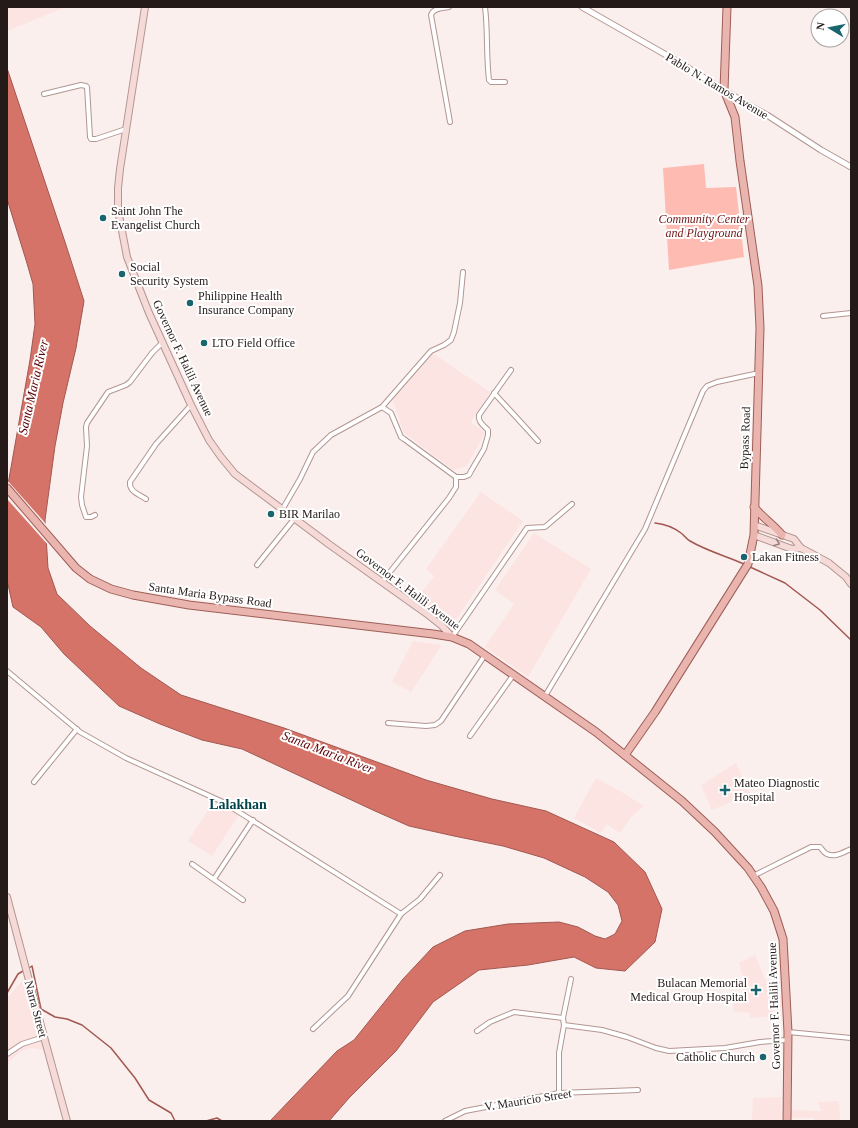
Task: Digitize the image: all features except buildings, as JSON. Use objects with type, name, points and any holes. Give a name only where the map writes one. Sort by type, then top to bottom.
[{"type":"main road","name":"Governor F. Halili Avenue","points":[[145,7],[118,188],[118,210],[127,257],[149,313],[191,405],[209,440],[235,474],[294,519],[442,626],[452,637],[469,644],[596,732],[682,801],[734,851],[766,895],[774,911],[783,939],[788,1032],[787,1121]]},
{"type":"main road","points":[[724,90],[727,7]]},
{"type":"main road","name":"Bypass Road","points":[[626,755],[744,571],[748,564],[754,534],[760,328],[758,286],[735,117],[724,90]]},
{"type":"main road","name":"Santa Maria Bypass Road","points":[[7,488],[76,568],[90,579],[111,589],[133,596],[189,605],[452,637]]},
{"type":"main road","points":[[754,507],[775,526],[782,535]]},
{"type":"main road","points":[[754,525],[794,539],[802,548],[829,563],[846,577],[851,584]]},
{"type":"main road","points":[[754,534],[792,549],[802,548]]},
{"type":"main road","name":"Narra Street","points":[[7,897],[67,1121]]},
{"type":"street","points":[[449,7],[433,10],[431,15],[450,122]]},
{"type":"street","points":[[485,7],[489,80],[491,82],[505,82]]},
{"type":"street","name":"Pablo N. Ramos Avenue","points":[[582,7],[767,115],[851,168]]},
{"type":"street","points":[[44,94],[81,85],[86,86],[91,139],[96,139],[126,129]]},
{"type":"street","points":[[282,510],[300,479],[312,452],[331,436],[382,408],[431,351],[451,340],[460,303],[463,272]]},
{"type":"street","points":[[823,316],[851,313]]},
{"type":"street","points":[[95,515],[86,517],[81,497],[88,446],[87,423],[108,392],[130,382],[152,353],[163,342]]},
{"type":"street","points":[[382,408],[391,413],[404,439],[456,477],[464,477],[469,475],[484,449],[488,435],[488,430],[480,421],[479,415],[511,370]]},
{"type":"street","points":[[545,696],[645,529],[703,391],[707,386],[717,382],[759,372]]},
{"type":"street","points":[[494,393],[538,440]]},
{"type":"street","points":[[146,499],[132,490],[130,482],[156,444],[191,405]]},
{"type":"street","points":[[382,582],[449,498],[456,486],[456,477]]},
{"type":"street","points":[[452,637],[527,528],[545,527],[572,504]]},
{"type":"street","points":[[257,565],[294,519]]},
{"type":"street","points":[[388,723],[426,726],[436,725],[441,721],[485,655]]},
{"type":"street","points":[[7,671],[80,732],[126,758],[223,802],[401,914]]},
{"type":"street","points":[[470,736],[514,674]]},
{"type":"street","points":[[34,782],[77,729]]},
{"type":"street","points":[[214,879],[253,820]]},
{"type":"street","points":[[753,876],[811,847],[820,847],[825,853],[834,856],[851,849]]},
{"type":"street","points":[[192,864],[243,900]]},
{"type":"street","points":[[313,1029],[348,996],[401,914],[420,899],[440,875]]},
{"type":"street","points":[[559,1093],[559,1053],[571,979]]},
{"type":"street","points":[[477,1032],[490,1022],[514,1012],[564,1018]]},
{"type":"street","points":[[564,1025],[602,1030],[669,1051],[725,1048],[760,1042],[788,1040]]},
{"type":"street","points":[[788,1032],[851,1038]]},
{"type":"street","points":[[7,1054],[22,1044],[44,1038]]},
{"type":"street","name":"V. Mauricio Street","points":[[445,1121],[465,1111],[559,1093],[638,1090]]},
{"type":"shaded area","points":[[7,7],[66,7],[7,31]]},
{"type":"shaded area","points":[[431,352],[490,392],[472,420],[472,424],[486,431],[467,466],[453,470],[404,433],[392,398]]},
{"type":"shaded area","points":[[481,492],[523,521],[451,627],[415,601],[434,576],[426,569]]},
{"type":"shaded area","points":[[534,533],[591,569],[528,677],[485,647],[514,604],[495,590]]},
{"type":"shaded area","points":[[413,641],[442,645],[411,692],[392,682]]},
{"type":"shaded area","name":"Mateo Diagnostic Hospital","points":[[736,763],[750,794],[712,810],[701,785]]},
{"type":"shaded area","points":[[596,778],[644,806],[632,816],[620,833],[607,824],[601,833],[574,818]]},
{"type":"shaded area","points":[[214,801],[239,815],[212,856],[188,841]]},
{"type":"shaded area","name":"Bulacan Memorial Medical Group Hospital","points":[[755,955],[772,996],[784,996],[784,1007],[773,1007],[773,1016],[750,1018],[750,1013],[733,1011],[735,998],[743,998],[741,984],[744,982],[739,963]]},
{"type":"shaded area","points":[[25,978],[44,1050],[31,1048],[21,1051],[10,1061],[7,1067],[7,998]]},
{"type":"shaded area","points":[[781,1097],[781,1121],[752,1121],[753,1098]]},
{"type":"shaded area","points":[[839,1101],[840,1121],[814,1121],[814,1118],[791,1118],[791,1110],[821,1111],[818,1102]]},
{"type":"green space","name":"Community Center and Playground","points":[[704,164],[706,188],[736,187],[744,257],[669,270],[663,168]]},
{"type":"water","name":"Santa Maria River","points":[[7,68],[84,301],[76,348],[55,446],[45,520],[48,568],[57,594],[90,626],[141,668],[181,695],[284,728],[426,780],[492,799],[546,811],[614,842],[645,872],[662,909],[655,942],[625,971],[596,968],[574,957],[528,965],[479,970],[433,1002],[396,1051],[349,1098],[329,1121],[270,1121],[337,1051],[354,1040],[403,979],[433,947],[465,931],[508,924],[559,922],[578,927],[595,936],[605,939],[615,934],[622,921],[618,905],[608,892],[585,877],[544,858],[503,846],[409,826],[242,749],[202,740],[119,706],[64,654],[41,627],[13,607],[7,580],[7,490],[35,324],[33,284],[7,199]]},
{"type":"pier","points":[[7,480],[47,525],[49,546],[7,499]]},
{"type":"waterway","points":[[655,523],[672,527],[696,545],[744,564]]},
{"type":"waterway","points":[[750,567],[785,583],[820,610],[851,640]]},
{"type":"waterway","points":[[29,968],[32,966],[41,1009],[55,1017],[67,1019],[82,1025],[111,1048],[135,1078],[149,1100],[171,1113],[175,1121]]},
{"type":"waterway","points":[[7,993],[18,974],[23,971]]},
{"type":"waterway","points":[[206,1121],[217,1118],[222,1121]]},
{"type":"place","name":"Saint John The Evangelist Church","points":[[103,218]]},
{"type":"place","name":"Social Security System","points":[[122,274]]},
{"type":"place","name":"Philippine Health Insurance Company","points":[[190,303]]},
{"type":"place","name":"LTO Field Office","points":[[204,343]]},
{"type":"place","name":"BIR Marilao","points":[[271,514]]},
{"type":"place","name":"Lakan Fitness","points":[[744,557]]},
{"type":"place","name":"Mateo Diagnostic Hospital","points":[[725,790]]},
{"type":"place","name":"Bulacan Memorial Medical Group Hospital","points":[[756,990]]},
{"type":"place","name":"Catholic Church","points":[[763,1057]]},
{"type":"district","name":"Lalakhan","points":[[238,804]]}]
